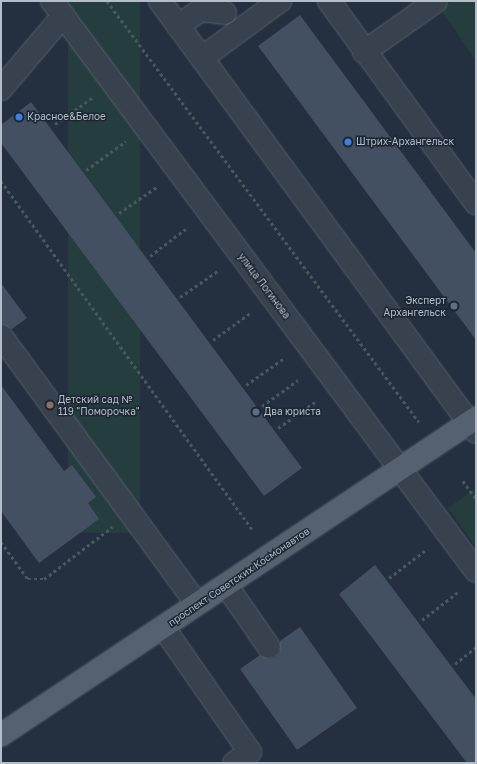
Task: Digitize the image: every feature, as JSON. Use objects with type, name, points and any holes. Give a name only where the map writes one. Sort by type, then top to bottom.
[{"type":"main road","name":"проспект Советских Космонавтов","points":[[1,735],[400,469],[474,424]]},
{"type":"street","points":[[160,1],[474,424]]},
{"type":"street","points":[[202,58],[280,1]]},
{"type":"street","points":[[330,1],[364,52],[476,203]]},
{"type":"street","points":[[364,52],[436,1]]},
{"type":"street","points":[[1,89],[58,8]]},
{"type":"street","name":"улица Логинова","points":[[58,8],[476,571]]},
{"type":"street","points":[[178,26],[201,10],[225,13]]},
{"type":"street","points":[[1,336],[197,604]]},
{"type":"street","points":[[226,585],[268,647]]},
{"type":"street","points":[[163,627],[250,752],[234,763]]},
{"type":"path","points":[[107,1],[419,422]]},
{"type":"path","points":[[55,124],[94,97]]},
{"type":"path","points":[[86,170],[126,141]]},
{"type":"path","points":[[1,181],[253,531]]},
{"type":"path","points":[[119,213],[158,186]]},
{"type":"path","points":[[150,256],[188,228]]},
{"type":"path","points":[[180,298],[219,270]]},
{"type":"path","points":[[213,340],[250,313]]},
{"type":"path","points":[[246,385],[283,359]]},
{"type":"path","points":[[262,406],[298,380]]},
{"type":"path","points":[[278,428],[314,402]]},
{"type":"path","points":[[463,481],[476,499]]},
{"type":"path","points":[[1,542],[28,579],[44,579],[131,513]]},
{"type":"path","points":[[390,578],[427,549]]},
{"type":"path","points":[[422,620],[458,592]]},
{"type":"path","points":[[455,664],[476,647]]},
{"type":"green space","points":[[68,1],[140,1],[140,533],[68,533]]},
{"type":"green space","points":[[453,1],[476,1],[476,57],[474,58],[441,9]]},
{"type":"green space","points":[[476,488],[476,547],[448,508]]},
{"type":"building","points":[[300,15],[476,253],[476,340],[258,46]]},
{"type":"building","points":[[31,102],[302,468],[264,496],[1,143],[1,125]]},
{"type":"building","points":[[1,283],[27,318],[12,329],[1,324]]},
{"type":"building","points":[[1,385],[64,471],[72,465],[96,497],[88,503],[99,519],[39,563],[1,511]]},
{"type":"building","points":[[375,565],[476,699],[476,763],[467,763],[339,594]]},
{"type":"building","points":[[300,627],[357,708],[297,750],[240,669],[260,655],[270,659],[276,657],[280,652],[280,641]]},
{"type":"place","name":"Красное&Белое","points":[[19,117]]},
{"type":"place","name":"Штрих-Архангельск","points":[[348,142]]},
{"type":"place","name":"Эксперт Архангельск","points":[[454,306]]},
{"type":"place","name":"Детский сад № 119 \"Поморочка\"","points":[[50,405]]},
{"type":"place","name":"Два юриста","points":[[256,412]]}]
